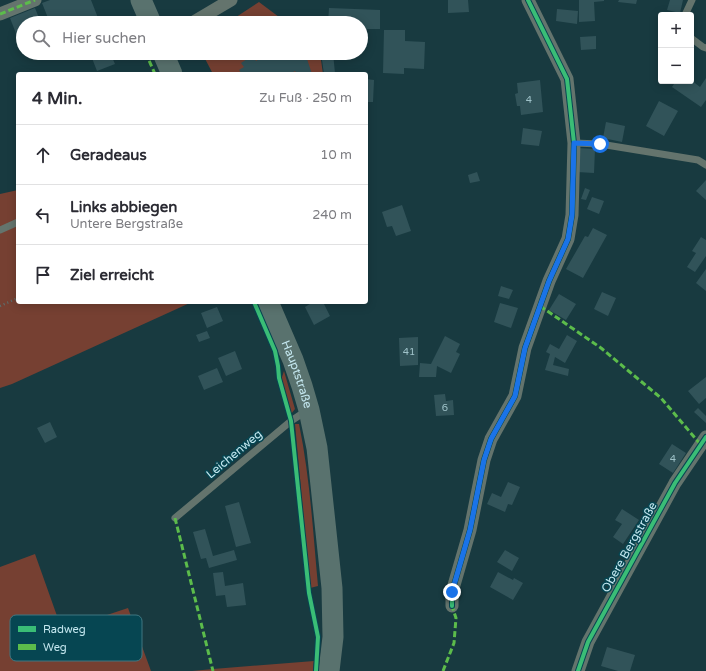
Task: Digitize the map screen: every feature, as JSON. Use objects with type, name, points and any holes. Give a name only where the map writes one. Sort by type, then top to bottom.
[{"type":"main road","points":[[141,0],[148,16]]},
{"type":"main road","points":[[166,60],[171,72]]},
{"type":"main road","name":"Hauptstraße","points":[[269,304],[293,360],[302,386],[317,448],[332,588],[332,637],[329,671]]},
{"type":"street","points":[[0,14],[35,0]]},
{"type":"street","points":[[204,16],[231,0]]},
{"type":"street","points":[[452,606],[452,592],[470,530],[484,460],[491,439],[515,396],[525,348],[549,281],[568,239],[572,215],[574,143],[566,79],[528,0]]},
{"type":"street","name":"Obere Bergstraße","points":[[578,671],[588,642],[603,614],[675,483],[706,437]]},
{"type":"lane","points":[[686,12],[692,0]]},
{"type":"lane","points":[[694,40],[706,48]]},
{"type":"lane","points":[[574,143],[600,144],[698,160],[706,164]]},
{"type":"lane","points":[[0,230],[16,223]]},
{"type":"lane","name":"Leichenweg","points":[[175,518],[291,421],[309,410]]},
{"type":"path","points":[[0,306],[16,299]]},
{"type":"shaded area","points":[[259,2],[278,16],[238,16]]},
{"type":"shaded area","points":[[206,60],[321,60],[323,72],[212,72]]},
{"type":"shaded area","points":[[16,190],[16,304],[188,304],[12,384],[0,388],[0,194]]},
{"type":"shaded area","points":[[284,371],[295,409],[291,414],[281,380]]},
{"type":"shaded area","points":[[295,424],[299,424],[303,444],[313,525],[318,586],[310,588]]},
{"type":"shaded area","points":[[35,554],[57,615],[10,615],[10,661],[142,661],[142,646],[151,671],[0,671],[0,567]]},
{"type":"shaded area","points":[[128,608],[131,615],[107,615]]},
{"type":"shaded area","points":[[314,661],[313,671],[192,671],[213,669]]},
{"type":"building","points":[[50,0],[91,0],[97,16],[47,16],[42,3]]},
{"type":"building","points":[[448,0],[468,0],[469,12],[448,13]]},
{"type":"building","points":[[579,0],[604,0],[594,2],[595,21],[579,22]]},
{"type":"building","points":[[619,0],[637,0],[636,4],[618,2]]},
{"type":"building","points":[[670,0],[683,0],[680,12],[667,10]]},
{"type":"building","points":[[35,8],[38,16],[16,16],[16,33],[10,18]]},
{"type":"building","points":[[329,8],[380,10],[380,29],[368,29],[368,16],[328,16]]},
{"type":"building","points":[[557,9],[578,11],[577,24],[556,21]]},
{"type":"building","points":[[384,30],[405,30],[405,41],[425,42],[424,69],[404,68],[404,74],[383,73]]},
{"type":"building","points":[[596,36],[596,49],[581,50],[580,37]]},
{"type":"building","points":[[93,60],[113,60],[115,64],[97,71]]},
{"type":"building","points":[[246,60],[307,60],[311,72],[240,72],[239,70],[244,67],[241,63]]},
{"type":"building","points":[[322,60],[334,60],[335,72],[324,72]]},
{"type":"building","points":[[706,78],[706,100],[701,107],[672,87],[674,84],[694,84],[694,82],[700,87]]},
{"type":"building","points":[[368,79],[374,80],[373,102],[368,102]]},
{"type":"building","points":[[540,80],[543,112],[521,115],[520,106],[517,106],[515,94],[518,93],[517,83]]},
{"type":"building","points":[[659,101],[678,111],[664,136],[646,126]]},
{"type":"building","points":[[606,122],[625,126],[622,142],[603,138]]},
{"type":"building","points":[[523,128],[542,131],[539,146],[521,144]]},
{"type":"building","points":[[578,148],[595,149],[594,173],[577,172]]},
{"type":"building","points":[[477,172],[480,181],[470,183],[468,175]]},
{"type":"building","points":[[706,180],[706,200],[696,191]]},
{"type":"building","points":[[585,188],[590,190],[586,200],[581,199]]},
{"type":"building","points":[[592,197],[604,201],[599,214],[587,209]]},
{"type":"building","points":[[402,205],[411,231],[396,236],[392,226],[387,227],[382,212]]},
{"type":"building","points":[[593,228],[607,235],[583,278],[566,269],[585,236],[588,237]]},
{"type":"building","points":[[701,237],[706,240],[706,256],[695,272],[687,267],[696,253],[692,251]]},
{"type":"building","points":[[706,269],[706,291],[696,283]]},
{"type":"building","points":[[501,286],[513,290],[509,299],[498,296]]},
{"type":"building","points":[[602,292],[616,298],[608,316],[594,309]]},
{"type":"building","points":[[559,294],[576,304],[566,320],[549,310]]},
{"type":"building","points":[[500,303],[518,308],[511,328],[494,322]]},
{"type":"building","points":[[310,304],[324,304],[330,316],[314,325],[305,307]]},
{"type":"building","points":[[217,307],[223,321],[207,328],[201,313]]},
{"type":"building","points":[[207,331],[210,338],[199,342],[196,335]]},
{"type":"building","points":[[567,335],[577,341],[565,363],[555,357],[553,365],[569,369],[568,376],[545,370],[550,354],[546,352],[550,344],[559,349]]},
{"type":"building","points":[[445,336],[460,344],[456,352],[460,354],[451,373],[437,366],[436,377],[419,377],[420,363],[431,364]]},
{"type":"building","points":[[418,337],[418,365],[400,366],[399,338]]},
{"type":"building","points":[[235,351],[242,369],[226,376],[218,358]]},
{"type":"building","points":[[217,368],[223,382],[204,390],[198,376]]},
{"type":"building","points":[[706,377],[706,398],[699,404],[688,391]]},
{"type":"building","points":[[445,394],[446,401],[453,400],[454,415],[436,416],[434,395]]},
{"type":"building","points":[[698,408],[706,416],[706,423],[694,412]]},
{"type":"building","points":[[50,422],[57,437],[45,443],[37,428]]},
{"type":"building","points":[[672,444],[686,453],[673,473],[659,464]]},
{"type":"building","points":[[508,482],[520,487],[512,505],[508,504],[505,512],[487,504],[492,493],[501,497]]},
{"type":"building","points":[[239,502],[251,543],[236,547],[225,506]]},
{"type":"building","points":[[622,509],[639,520],[623,544],[613,537],[622,524],[615,520]]},
{"type":"building","points":[[205,529],[213,556],[234,550],[237,560],[209,568],[206,558],[201,559],[193,532]]},
{"type":"building","points":[[505,550],[519,558],[512,571],[497,562]]},
{"type":"building","points":[[223,572],[225,586],[243,583],[246,605],[227,607],[225,595],[216,596],[213,573]]},
{"type":"building","points":[[498,572],[513,580],[514,578],[523,583],[513,600],[490,587]]},
{"type":"building","points":[[607,647],[635,655],[630,671],[618,671],[601,666]]},
{"type":"marked path","points":[[0,14],[35,0]]},
{"type":"marked path","points":[[149,60],[154,72]]},
{"type":"marked path","points":[[540,306],[601,348],[661,398],[701,445]]},
{"type":"marked path","points":[[175,518],[213,671]]},
{"type":"marked path","points":[[443,671],[454,643],[456,618],[452,606]]},
{"type":"cycle path","points":[[452,606],[452,592],[470,530],[484,460],[491,439],[515,396],[525,348],[549,281],[568,239],[572,215],[574,143],[567,79],[528,0]]},
{"type":"cycle path","points":[[255,304],[275,351],[279,378],[291,421],[309,593],[318,637],[316,671]]},
{"type":"cycle path","points":[[578,671],[588,642],[675,483],[706,437]]},
{"type":"route","points":[[452,592],[470,530],[484,460],[491,439],[515,396],[525,348],[549,281],[568,239],[572,215],[574,143],[600,144]]}]
